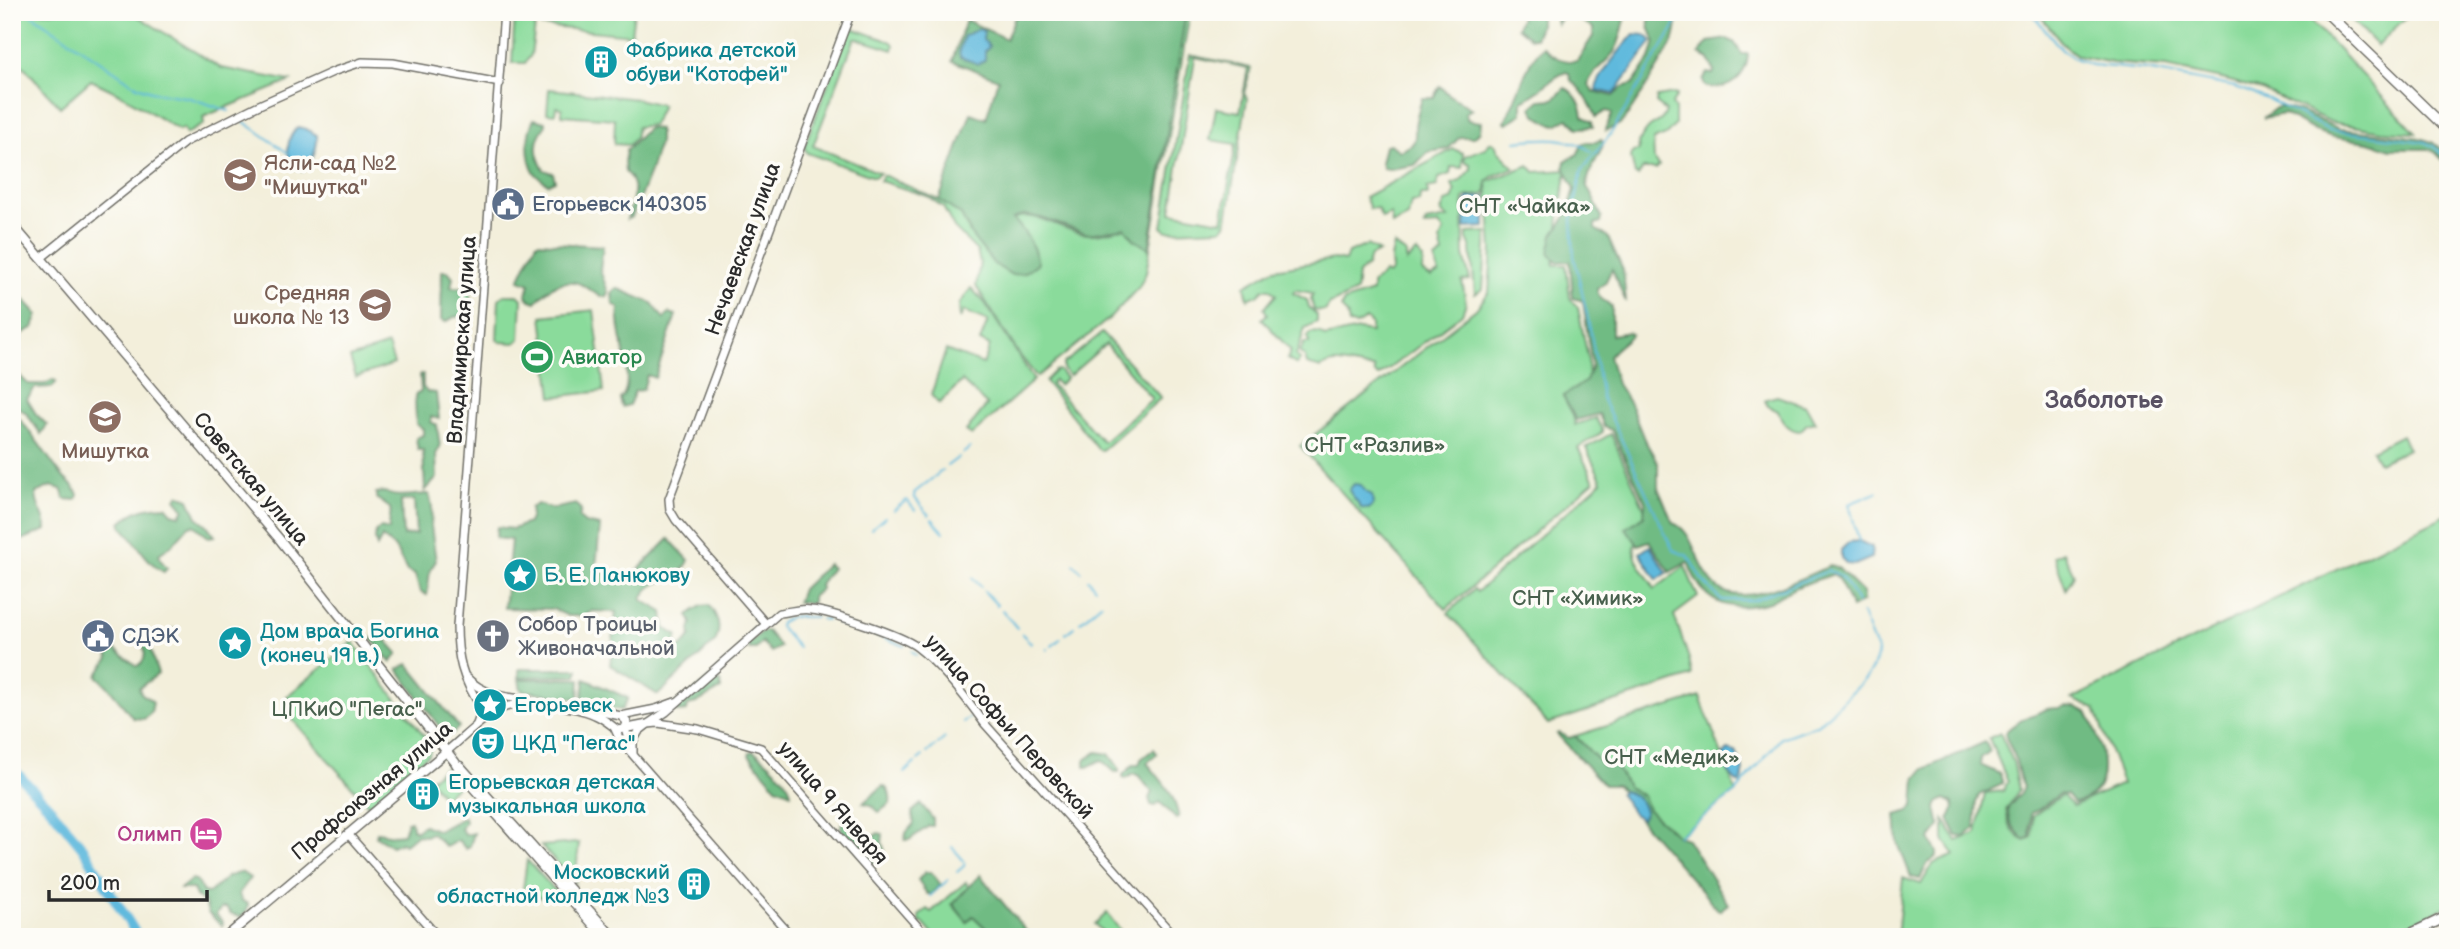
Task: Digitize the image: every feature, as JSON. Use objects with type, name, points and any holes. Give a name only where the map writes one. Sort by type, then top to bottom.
[{"type":"main road","points":[[2326,12],[2448,130]]},
{"type":"main road","name":"Советская улица","points":[[12,224],[281,541],[447,751],[463,776],[604,937]]},
{"type":"main road","name":"Профсоюзная улица","points":[[226,937],[447,751]]},
{"type":"main road","name":"Советская улица","points":[[455,762],[468,772],[613,937]]},
{"type":"main road","points":[[2404,937],[2448,916]]},
{"type":"street","name":"Владимирская улица","points":[[480,706],[461,671],[457,626],[504,12]]},
{"type":"street","name":"Нечаевская улица","points":[[765,623],[676,520],[670,510],[670,499],[851,12]]},
{"type":"street","points":[[41,258],[190,139],[335,71],[357,63],[393,63],[500,83]]},
{"type":"street","name":"улица Софьи Перовской","points":[[765,623],[779,613],[797,609],[821,612],[901,638],[919,649],[1175,937]]},
{"type":"street","points":[[632,752],[635,736],[765,623]]},
{"type":"street","points":[[461,671],[473,685],[499,699],[499,709]]},
{"type":"street","points":[[632,752],[625,728],[626,722],[620,716],[493,694],[482,698],[480,706],[485,713],[492,714],[499,709],[526,704],[555,706],[594,714],[620,730],[625,728],[648,724]]},
{"type":"street","points":[[677,702],[613,720],[620,740],[792,937]]},
{"type":"street","name":"Профсоюзная улица","points":[[476,726],[480,717],[480,706]]},
{"type":"street","name":"Профсоюзная улица","points":[[447,751],[492,714]]},
{"type":"street","name":"улица 9 Января","points":[[648,724],[681,725],[761,748],[927,937]]},
{"type":"street","points":[[348,835],[438,937]]},
{"type":"green space","points":[[12,12],[131,12],[221,68],[291,81],[203,117],[204,124],[186,134],[183,128],[179,130],[122,95],[91,80],[60,107],[12,57]]},
{"type":"green space","points":[[515,12],[537,12],[531,55],[525,63],[512,63]]},
{"type":"green space","points":[[542,12],[634,12],[631,35],[541,26]]},
{"type":"green space","points":[[1017,12],[1186,12],[1149,249],[1135,240],[1125,228],[1088,234],[1024,215],[1013,219],[1029,239],[1038,263],[1024,273],[1012,275],[994,264],[972,236],[961,215],[939,200],[971,113],[986,119],[998,79],[952,61],[966,20],[1006,39]]},
{"type":"green space","points":[[1186,12],[1190,12],[1146,273],[1139,287],[1111,317],[1037,377],[1019,354],[976,286],[980,263],[977,251],[954,228],[943,207],[927,196],[880,181],[883,175],[939,200],[961,215],[972,236],[994,264],[1012,275],[1030,270],[1013,218],[1032,217],[1087,234],[1125,228],[1135,240],[1165,141]]},
{"type":"green space","points":[[1523,12],[1540,12],[1540,26],[1535,38],[1530,38],[1517,27]]},
{"type":"green space","points":[[1554,12],[1626,12],[1616,47],[1588,84],[1593,91],[1613,96],[1623,87],[1633,84],[1650,59],[1655,41],[1649,27],[1652,12],[1680,12],[1671,45],[1625,119],[1617,126],[1606,131],[1611,112],[1606,111],[1596,117],[1584,94],[1566,72],[1522,101],[1522,114],[1505,122],[1530,63],[1543,46],[1558,58],[1577,61],[1593,36],[1593,28],[1570,14],[1563,14],[1557,24]]},
{"type":"green space","points":[[2037,12],[2303,12],[2416,133],[2382,131],[2331,122],[2262,90],[2226,80],[2166,67],[2113,63],[2078,56],[2065,46]]},
{"type":"green space","points":[[2344,12],[2411,12],[2377,46]]},
{"type":"green space","points":[[852,28],[892,42],[893,50],[855,38],[813,146],[880,173],[874,177],[807,153],[804,147],[848,31]]},
{"type":"green space","points":[[1727,39],[1734,42],[1742,54],[1748,54],[1744,70],[1728,85],[1713,88],[1705,86],[1703,81],[1707,73],[1713,74],[1714,71],[1709,59],[1699,54],[1708,42]]},
{"type":"green space","points":[[1190,55],[1251,68],[1244,93],[1247,99],[1226,225],[1221,229],[1167,231],[1162,227]],"holes":[[[1195,57],[1248,68],[1240,112],[1216,108],[1210,140],[1236,144],[1222,221],[1171,212]]]},
{"type":"green space","points":[[1440,86],[1472,109],[1465,113],[1468,120],[1481,122],[1480,131],[1474,137],[1460,137],[1448,149],[1428,152],[1415,165],[1383,168],[1381,163],[1385,145],[1390,144],[1400,151],[1411,145],[1422,98],[1433,98]]},
{"type":"green space","points":[[1565,88],[1575,96],[1583,116],[1592,122],[1593,127],[1578,128],[1568,118],[1556,125],[1535,113],[1532,107],[1540,100],[1554,99]]},
{"type":"green space","points":[[549,89],[637,99],[662,105],[653,125],[637,127],[635,138],[629,145],[614,144],[615,119],[562,115],[562,108],[556,107],[555,114],[547,113]]},
{"type":"green space","points":[[1677,95],[1672,104],[1675,109],[1675,125],[1666,135],[1653,140],[1654,159],[1659,166],[1656,169],[1643,169],[1638,176],[1635,175],[1631,157],[1633,152],[1639,151],[1638,142],[1648,129],[1665,115],[1666,111],[1656,103],[1657,97]]},
{"type":"green space","points":[[2281,107],[2299,111],[2339,129],[2419,138],[2432,142],[2448,155],[2448,165],[2429,149],[2391,149],[2369,142],[2333,137],[2315,131],[2284,114],[2263,118]]},
{"type":"green space","points":[[534,119],[545,122],[546,125],[539,136],[537,147],[538,158],[544,170],[553,173],[555,181],[548,184],[535,173],[530,161],[528,139]]},
{"type":"green space","points":[[648,128],[659,129],[659,142],[632,217],[627,219],[634,188],[625,172],[626,150]]},
{"type":"green space","points":[[1601,139],[1603,144],[1589,175],[1587,187],[1602,217],[1601,222],[1595,224],[1595,229],[1608,237],[1623,270],[1626,302],[1612,269],[1605,283],[1597,289],[1600,298],[1612,307],[1612,335],[1628,332],[1632,334],[1609,356],[1617,384],[1630,404],[1644,439],[1658,463],[1658,488],[1673,523],[1688,535],[1710,579],[1727,593],[1756,594],[1772,590],[1830,566],[1838,568],[1863,593],[1863,601],[1852,608],[1834,574],[1790,590],[1769,602],[1740,607],[1718,602],[1708,596],[1701,587],[1688,562],[1670,572],[1649,541],[1638,545],[1626,528],[1644,516],[1645,502],[1612,430],[1604,427],[1599,414],[1576,420],[1563,396],[1586,381],[1592,366],[1583,301],[1573,298],[1570,261],[1558,262],[1549,253],[1553,235],[1567,215],[1575,189],[1564,167],[1565,161],[1577,155],[1582,145]]},
{"type":"green space","points":[[1491,142],[1514,167],[1493,176],[1487,182],[1486,194],[1465,197],[1464,255],[1470,280],[1462,281],[1466,303],[1462,314],[1379,376],[1375,374],[1374,368],[1333,363],[1321,368],[1307,364],[1300,353],[1304,343],[1309,343],[1307,336],[1312,332],[1325,337],[1359,330],[1371,332],[1371,324],[1366,319],[1356,325],[1349,324],[1347,314],[1341,308],[1344,301],[1372,292],[1372,284],[1384,273],[1388,275],[1392,271],[1394,245],[1406,254],[1406,262],[1417,252],[1423,259],[1422,272],[1431,277],[1439,273],[1435,260],[1443,254],[1440,240],[1444,231],[1439,225],[1424,226],[1426,222],[1448,218],[1441,212],[1445,202],[1452,200],[1455,192],[1452,184],[1460,181],[1471,169],[1470,164],[1464,161],[1465,156],[1485,148]]},
{"type":"green space","points":[[1453,149],[1463,153],[1462,168],[1451,167],[1450,174],[1439,178],[1437,186],[1427,188],[1428,195],[1420,195],[1419,202],[1411,203],[1408,217],[1392,225],[1391,214],[1382,218],[1377,208],[1370,209],[1365,197]]},
{"type":"green space","points":[[1529,165],[1535,172],[1567,170],[1554,265],[1566,265],[1570,298],[1578,308],[1588,358],[1589,385],[1569,394],[1575,425],[1596,418],[1603,432],[1578,448],[1594,481],[1446,609],[1300,446],[1476,309],[1489,292],[1492,249],[1487,182]]},
{"type":"green space","points":[[1487,232],[1483,289],[1475,294],[1467,233]]},
{"type":"green space","points":[[537,242],[603,246],[600,270],[608,292],[606,297],[579,283],[565,282],[552,287],[536,302],[530,300],[526,295],[530,284],[519,280]]},
{"type":"green space","points":[[1367,245],[1379,252],[1370,256],[1367,266],[1358,274],[1356,292],[1330,304],[1325,311],[1314,310],[1311,299],[1313,293],[1295,290],[1293,293],[1307,300],[1309,307],[1317,315],[1317,322],[1305,328],[1296,356],[1300,360],[1297,365],[1287,359],[1291,351],[1262,319],[1267,314],[1264,308],[1276,295],[1270,289],[1264,289],[1248,299],[1245,286],[1274,269],[1334,259],[1345,261],[1348,253]]},
{"type":"green space","points":[[442,271],[448,271],[453,277],[451,287],[466,288],[471,294],[470,316],[466,319],[458,316],[446,322],[441,320]]},
{"type":"green space","points":[[12,286],[38,315],[33,328],[21,334],[21,340],[12,347]]},
{"type":"green space","points":[[616,288],[652,303],[664,319],[669,313],[676,315],[655,378],[647,375],[643,390],[635,391],[629,405],[622,407],[620,399],[625,392],[627,370],[619,308],[613,304],[612,294]]},
{"type":"green space","points":[[971,288],[985,303],[1034,380],[972,435],[966,431],[987,405],[962,381],[939,404],[931,395],[946,350],[983,364],[990,346],[980,341],[988,321],[964,311],[960,318],[959,305]]},
{"type":"green space","points":[[504,295],[518,295],[522,299],[520,339],[515,343],[500,342],[497,339],[499,299]]},
{"type":"green space","points":[[594,310],[604,391],[552,397],[542,316]]},
{"type":"green space","points":[[1102,333],[1161,398],[1102,450],[1098,449],[1045,381],[1059,370],[1066,378],[1059,385],[1054,380],[1051,384],[1103,442],[1152,399],[1106,344],[1069,376],[1063,369],[1063,364]]},
{"type":"green space","points":[[388,345],[394,364],[356,377],[350,358]]},
{"type":"green space","points":[[12,368],[28,384],[45,384],[53,380],[56,382],[53,387],[35,388],[27,399],[47,425],[41,434],[26,413],[12,403]]},
{"type":"green space","points":[[420,374],[423,374],[423,387],[427,392],[436,393],[439,419],[431,417],[431,422],[437,425],[440,447],[436,454],[437,478],[425,491],[423,450],[418,450],[416,438],[423,435],[423,429],[416,424],[415,395],[421,392]]},
{"type":"green space","points":[[1777,396],[1806,406],[1815,422],[1807,424],[1800,431],[1789,427],[1778,411],[1768,406],[1765,401]]},
{"type":"green space","points":[[12,411],[78,495],[76,500],[65,499],[61,489],[51,486],[36,493],[46,530],[12,544]]},
{"type":"green space","name":"СНТ «Химик»","points":[[1611,434],[1649,519],[1637,540],[1635,555],[1638,561],[1655,589],[1685,566],[1698,597],[1674,615],[1692,676],[1548,724],[1448,613],[1474,589],[1477,592],[1602,481],[1586,448]]},
{"type":"green space","points":[[2401,435],[2408,449],[2379,463],[2372,450]]},
{"type":"green space","points":[[385,492],[400,496],[429,494],[436,561],[430,570],[427,595],[420,592],[415,575],[407,571],[395,548],[382,537],[377,547],[376,531],[381,528],[389,530],[391,514],[390,508],[376,498],[376,493]],"holes":[[[414,500],[416,534],[403,536],[401,501]]]},
{"type":"green space","points":[[178,495],[189,499],[197,517],[215,536],[208,537],[194,525],[189,526],[173,544],[159,554],[167,568],[164,572],[147,557],[121,523],[137,511],[153,507],[166,506],[172,513],[180,515],[184,509],[176,499]]},
{"type":"green space","points":[[537,504],[552,509],[576,504],[581,510],[579,518],[585,523],[600,526],[596,567],[602,573],[632,576],[669,539],[689,560],[679,572],[651,587],[642,600],[663,612],[665,628],[678,636],[675,644],[681,648],[691,636],[692,623],[688,615],[701,606],[709,605],[712,609],[717,618],[718,632],[715,642],[658,695],[610,665],[616,612],[592,611],[584,616],[568,616],[553,609],[504,608],[511,540],[496,538],[497,527],[513,529],[528,523],[530,508]]},
{"type":"green space","points":[[2448,514],[2448,906],[2382,937],[1897,937],[1903,878],[1921,884],[1933,864],[1955,855],[1944,840],[1944,820],[1957,841],[1977,833],[1985,793],[2003,791],[2008,782],[1989,738],[2000,733],[2013,761],[2019,790],[2006,810],[2012,828],[2026,841],[2032,837],[2033,816],[2062,795],[2073,806],[2122,784],[2095,709],[2072,699]]},
{"type":"green space","points":[[2063,552],[2074,575],[2066,589],[2054,556]]},
{"type":"green space","points":[[828,564],[832,568],[820,584],[821,589],[812,597],[812,602],[797,603],[802,589]]},
{"type":"green space","points":[[173,629],[174,635],[168,639],[149,638],[158,674],[139,688],[141,693],[153,702],[151,713],[144,719],[133,718],[97,676],[109,658],[107,651],[113,648],[137,666],[145,655],[142,632],[162,634]]},
{"type":"green space","points":[[767,631],[780,647],[771,652],[762,642],[756,649],[749,649],[748,644]]},
{"type":"green space","points":[[379,632],[398,653],[391,663],[372,639]]},
{"type":"green space","name":"ЦПКиО \"Пегас\"","points":[[353,642],[432,746],[429,754],[369,806],[285,711],[288,708],[285,704],[289,701],[287,696]]},
{"type":"green space","points":[[408,664],[459,727],[453,733],[446,736],[398,669]]},
{"type":"green space","points":[[519,669],[578,669],[577,676],[519,677]]},
{"type":"green space","points":[[710,678],[721,682],[721,689],[688,705],[687,711],[677,712],[674,709]]},
{"type":"green space","points":[[519,679],[580,679],[579,699],[521,690]]},
{"type":"green space","points":[[585,679],[628,698],[622,710],[582,705]]},
{"type":"green space","name":"СНТ «Медик»","points":[[1700,697],[1736,792],[1678,836],[1648,810],[1643,796],[1628,787],[1614,764],[1604,766],[1575,736]]},
{"type":"green space","points":[[2065,706],[2087,712],[2101,751],[2102,778],[2097,789],[2088,798],[2074,803],[2067,795],[2060,794],[2031,813],[2030,837],[2025,840],[2009,817],[2008,808],[2024,787],[2005,733],[2013,725],[2031,716],[2047,709]]},
{"type":"green space","points":[[1557,734],[1569,738],[1575,736],[1604,766],[1613,763],[1628,787],[1643,796],[1648,810],[1678,836],[1687,839],[1728,904],[1719,911],[1639,819],[1645,812],[1639,801],[1617,785],[1604,785]]},
{"type":"green space","points":[[1985,742],[1990,751],[1981,758],[1980,765],[2000,774],[2003,784],[1979,795],[1975,828],[1964,837],[1957,836],[1949,820],[1954,809],[1953,803],[1945,799],[1938,803],[1936,808],[1940,826],[1930,839],[1937,857],[1927,864],[1920,879],[1911,877],[1898,843],[1896,815],[1909,811],[1914,806],[1916,779],[1924,769]]},
{"type":"green space","points":[[1154,749],[1157,754],[1147,763],[1171,795],[1179,818],[1176,819],[1160,802],[1155,806],[1151,805],[1149,798],[1152,792],[1138,775],[1123,778],[1133,765],[1139,765],[1141,759]]},
{"type":"green space","points":[[753,751],[781,776],[791,793],[776,787],[749,755]]},
{"type":"green space","points":[[1097,752],[1109,754],[1119,772],[1115,772],[1101,760],[1085,767],[1085,760]]},
{"type":"green space","points":[[445,767],[461,783],[444,797],[429,780]]},
{"type":"green space","points":[[883,786],[889,791],[890,804],[879,812],[871,805],[863,803]]},
{"type":"green space","points":[[921,804],[933,819],[933,826],[905,840],[906,833],[914,823],[912,812]]},
{"type":"green space","points":[[851,815],[857,818],[850,829],[860,834],[867,842],[878,833],[883,834],[885,852],[876,862],[867,862],[841,832],[841,824]]},
{"type":"green space","points":[[464,817],[465,822],[461,829],[465,835],[474,833],[470,846],[466,849],[458,840],[446,847],[431,833],[426,836],[416,835],[405,844],[401,842],[392,846],[376,836],[377,832],[403,834],[407,822],[411,821],[415,831],[424,825],[438,831]]},
{"type":"green space","points":[[579,843],[575,883],[541,846]]},
{"type":"green space","points":[[527,860],[561,897],[561,899],[522,896]]},
{"type":"green space","points":[[241,872],[250,878],[239,894],[241,900],[248,904],[247,911],[241,917],[221,908],[216,915],[223,923],[222,926],[208,913],[205,903],[196,896],[193,889],[180,889],[192,879],[196,880],[203,892],[209,893],[227,877]]},
{"type":"green space","points":[[925,872],[931,872],[941,885],[931,894],[927,894],[918,880]]},
{"type":"green space","points":[[980,875],[1031,937],[995,937],[973,916],[967,922],[953,904]]},
{"type":"green space","points":[[966,882],[968,887],[952,904],[967,922],[973,916],[995,937],[935,937],[922,922],[919,924],[919,916],[927,909],[931,912]]},
{"type":"green space","points":[[1107,913],[1125,937],[1107,937],[1095,924]]},
{"type":"water","points":[[978,29],[984,31],[983,40],[989,47],[985,51],[985,60],[978,64],[960,57],[959,51],[964,36]]},
{"type":"water","points":[[1634,34],[1645,35],[1652,41],[1614,94],[1596,90],[1606,70]]},
{"type":"water","points":[[298,127],[317,135],[314,155],[303,171],[292,167],[288,151],[291,136]]},
{"type":"water","points":[[1485,197],[1485,227],[1465,228],[1468,198]]},
{"type":"water","points":[[1354,484],[1361,485],[1372,495],[1373,504],[1369,509],[1361,508],[1350,492]]},
{"type":"water","points":[[1859,541],[1872,547],[1871,558],[1855,565],[1847,564],[1841,558],[1841,550],[1849,542]]},
{"type":"water","points":[[1650,546],[1667,573],[1657,580],[1640,553]]},
{"type":"water","points":[[1728,750],[1736,752],[1741,764],[1743,776],[1740,784],[1726,767],[1724,754]]},
{"type":"water","points":[[1622,791],[1634,795],[1640,801],[1645,812],[1641,819],[1620,795]]},
{"type":"waterway","points":[[28,12],[135,85],[154,92],[190,98],[229,111]]},
{"type":"waterway","points":[[1683,12],[1610,135],[1582,170],[1572,220],[1574,256],[1602,398],[1673,550],[1688,556],[1702,580],[1721,600],[1753,600],[1828,571],[1834,572],[1842,579],[1858,604]]},
{"type":"waterway","points":[[2031,12],[2062,50],[2092,65],[2146,70],[2235,87],[2270,100],[2329,130],[2424,142],[2433,146],[2448,160]]},
{"type":"waterway","points":[[240,119],[288,153]]},
{"type":"waterway","points":[[1516,141],[1565,140],[1592,152]]},
{"type":"waterway","points":[[962,454],[970,448]]},
{"type":"waterway","points":[[947,466],[959,457]]},
{"type":"waterway","points":[[924,509],[914,493],[943,470]]},
{"type":"waterway","points":[[1859,541],[1849,504],[1878,492]]},
{"type":"waterway","points":[[894,510],[907,500],[915,510]]},
{"type":"waterway","points":[[925,511],[929,515]]},
{"type":"waterway","points":[[871,529],[885,517]]},
{"type":"waterway","points":[[932,519],[944,532]]},
{"type":"waterway","points":[[1074,564],[1081,571]]},
{"type":"waterway","points":[[973,578],[981,587]]},
{"type":"waterway","points":[[1088,579],[1095,588]]},
{"type":"waterway","points":[[984,591],[997,605]]},
{"type":"waterway","points":[[1080,622],[1102,603]]},
{"type":"waterway","points":[[1002,610],[1017,628]]},
{"type":"waterway","points":[[1678,836],[1736,792],[1781,738],[1819,724],[1866,678],[1878,654],[1862,614]]},
{"type":"waterway","points":[[798,648],[779,626],[780,623],[790,617],[816,617]]},
{"type":"waterway","points":[[821,619],[827,620]]},
{"type":"waterway","points":[[837,623],[851,628]]},
{"type":"waterway","points":[[1065,634],[1074,627]]},
{"type":"waterway","points":[[1022,634],[1031,643]]},
{"type":"waterway","points":[[876,635],[905,646]]},
{"type":"waterway","points":[[1052,646],[1061,638]]},
{"type":"waterway","points":[[912,651],[916,655]]},
{"type":"waterway","points":[[979,710],[984,705]]},
{"type":"waterway","points":[[963,723],[970,717]]},
{"type":"waterway","points":[[938,744],[945,738]]},
{"type":"waterway","points":[[927,753],[935,746]]},
{"type":"waterway","points":[[918,760],[923,756]]},
{"type":"waterway","points":[[904,773],[915,763]]},
{"type":"waterway","points":[[12,768],[53,811],[83,848],[138,937]]},
{"type":"waterway","points":[[952,847],[965,862],[957,872]]},
{"type":"waterway","points":[[930,896],[948,880]]},
{"type":"place","name":"Фабрика детской обуви \"Котофей\"","points":[[601,62]]},
{"type":"place","name":"Ясли-сад №2 \"Мишутка\"","points":[[240,175]]},
{"type":"place","name":"Егорьевск 140305","points":[[508,204]]},
{"type":"place","name":"Средняя школа № 13","points":[[375,305]]},
{"type":"place","name":"Авиатор","points":[[537,357]]},
{"type":"place","name":"Мишутка","points":[[105,417]]},
{"type":"place","name":"Б. Е. Панюкову","points":[[520,575]]},
{"type":"place","name":"СДЭК","points":[[98,636]]},
{"type":"place","name":"Собор Троицы Живоначальной","points":[[493,636]]},
{"type":"place","name":"Дом врача Богина (конец 19 в.)","points":[[235,643]]},
{"type":"place","name":"Егорьевск","points":[[490,705]]},
{"type":"place","name":"ЦКД \"Пегас\"","points":[[488,743]]},
{"type":"place","name":"Егорьевская детская музыкальная школа","points":[[423,794]]},
{"type":"place","name":"Олимп","points":[[206,834]]},
{"type":"place","name":"Московский областной колледж №3","points":[[694,884]]},
{"type":"district","name":"Заболотье","points":[[2104,400]]},
{"type":"park label","name":"СНТ «Чайка»","points":[[1525,206]]},
{"type":"park label","name":"СНТ «Разлив»","points":[[1375,445]]}]
